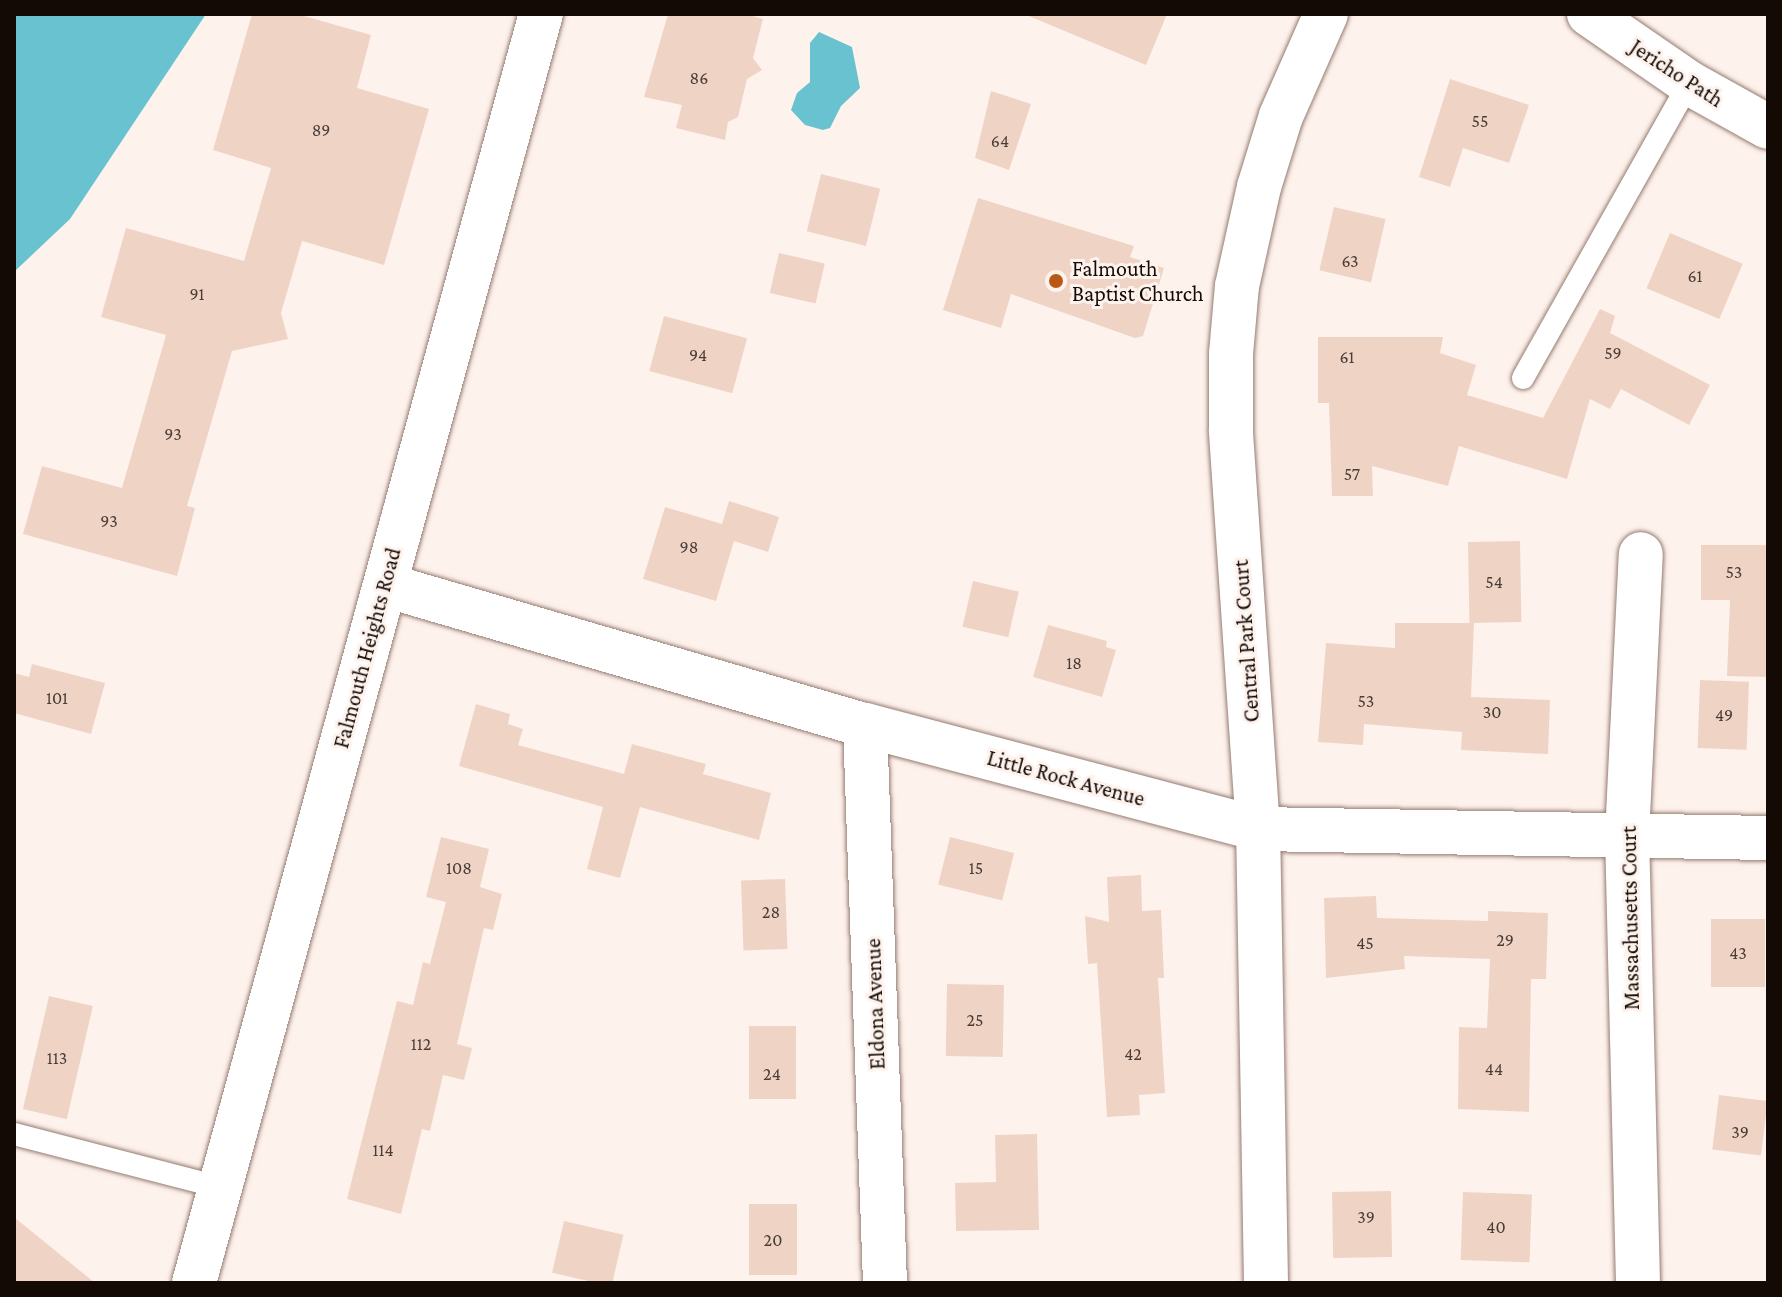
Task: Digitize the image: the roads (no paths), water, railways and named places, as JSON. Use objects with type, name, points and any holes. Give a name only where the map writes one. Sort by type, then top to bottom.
[{"type":"street","name":"Falmouth Heights Road","points":[[194,1283],[541,14]]},
{"type":"street","name":"Central Park Court","points":[[1266,1283],[1258,829],[1231,430],[1232,341],[1240,270],[1259,187],[1281,116],[1326,14]]},
{"type":"street","name":"Jericho Path","points":[[1589,14],[1689,83],[1768,127]]},
{"type":"street","name":"Massachusetts Court","points":[[1638,1283],[1627,836],[1641,554]]},
{"type":"street","name":"Little Rock Avenue","points":[[385,585],[865,725],[1258,829],[1768,838]]},
{"type":"street","name":"Eldona Avenue","points":[[865,725],[885,1283]]},
{"type":"lane","points":[[1523,378],[1689,83]]},
{"type":"lane","points":[[14,1134],[219,1187]]},
{"type":"water","points":[[14,14],[206,14],[70,219],[14,272]]},
{"type":"water","points":[[819,32],[852,47],[860,88],[841,106],[830,128],[823,130],[805,125],[791,110],[797,93],[810,82],[810,43]]},
{"type":"place","name":"Falmouth Baptist Church","points":[[1056,281]]}]
